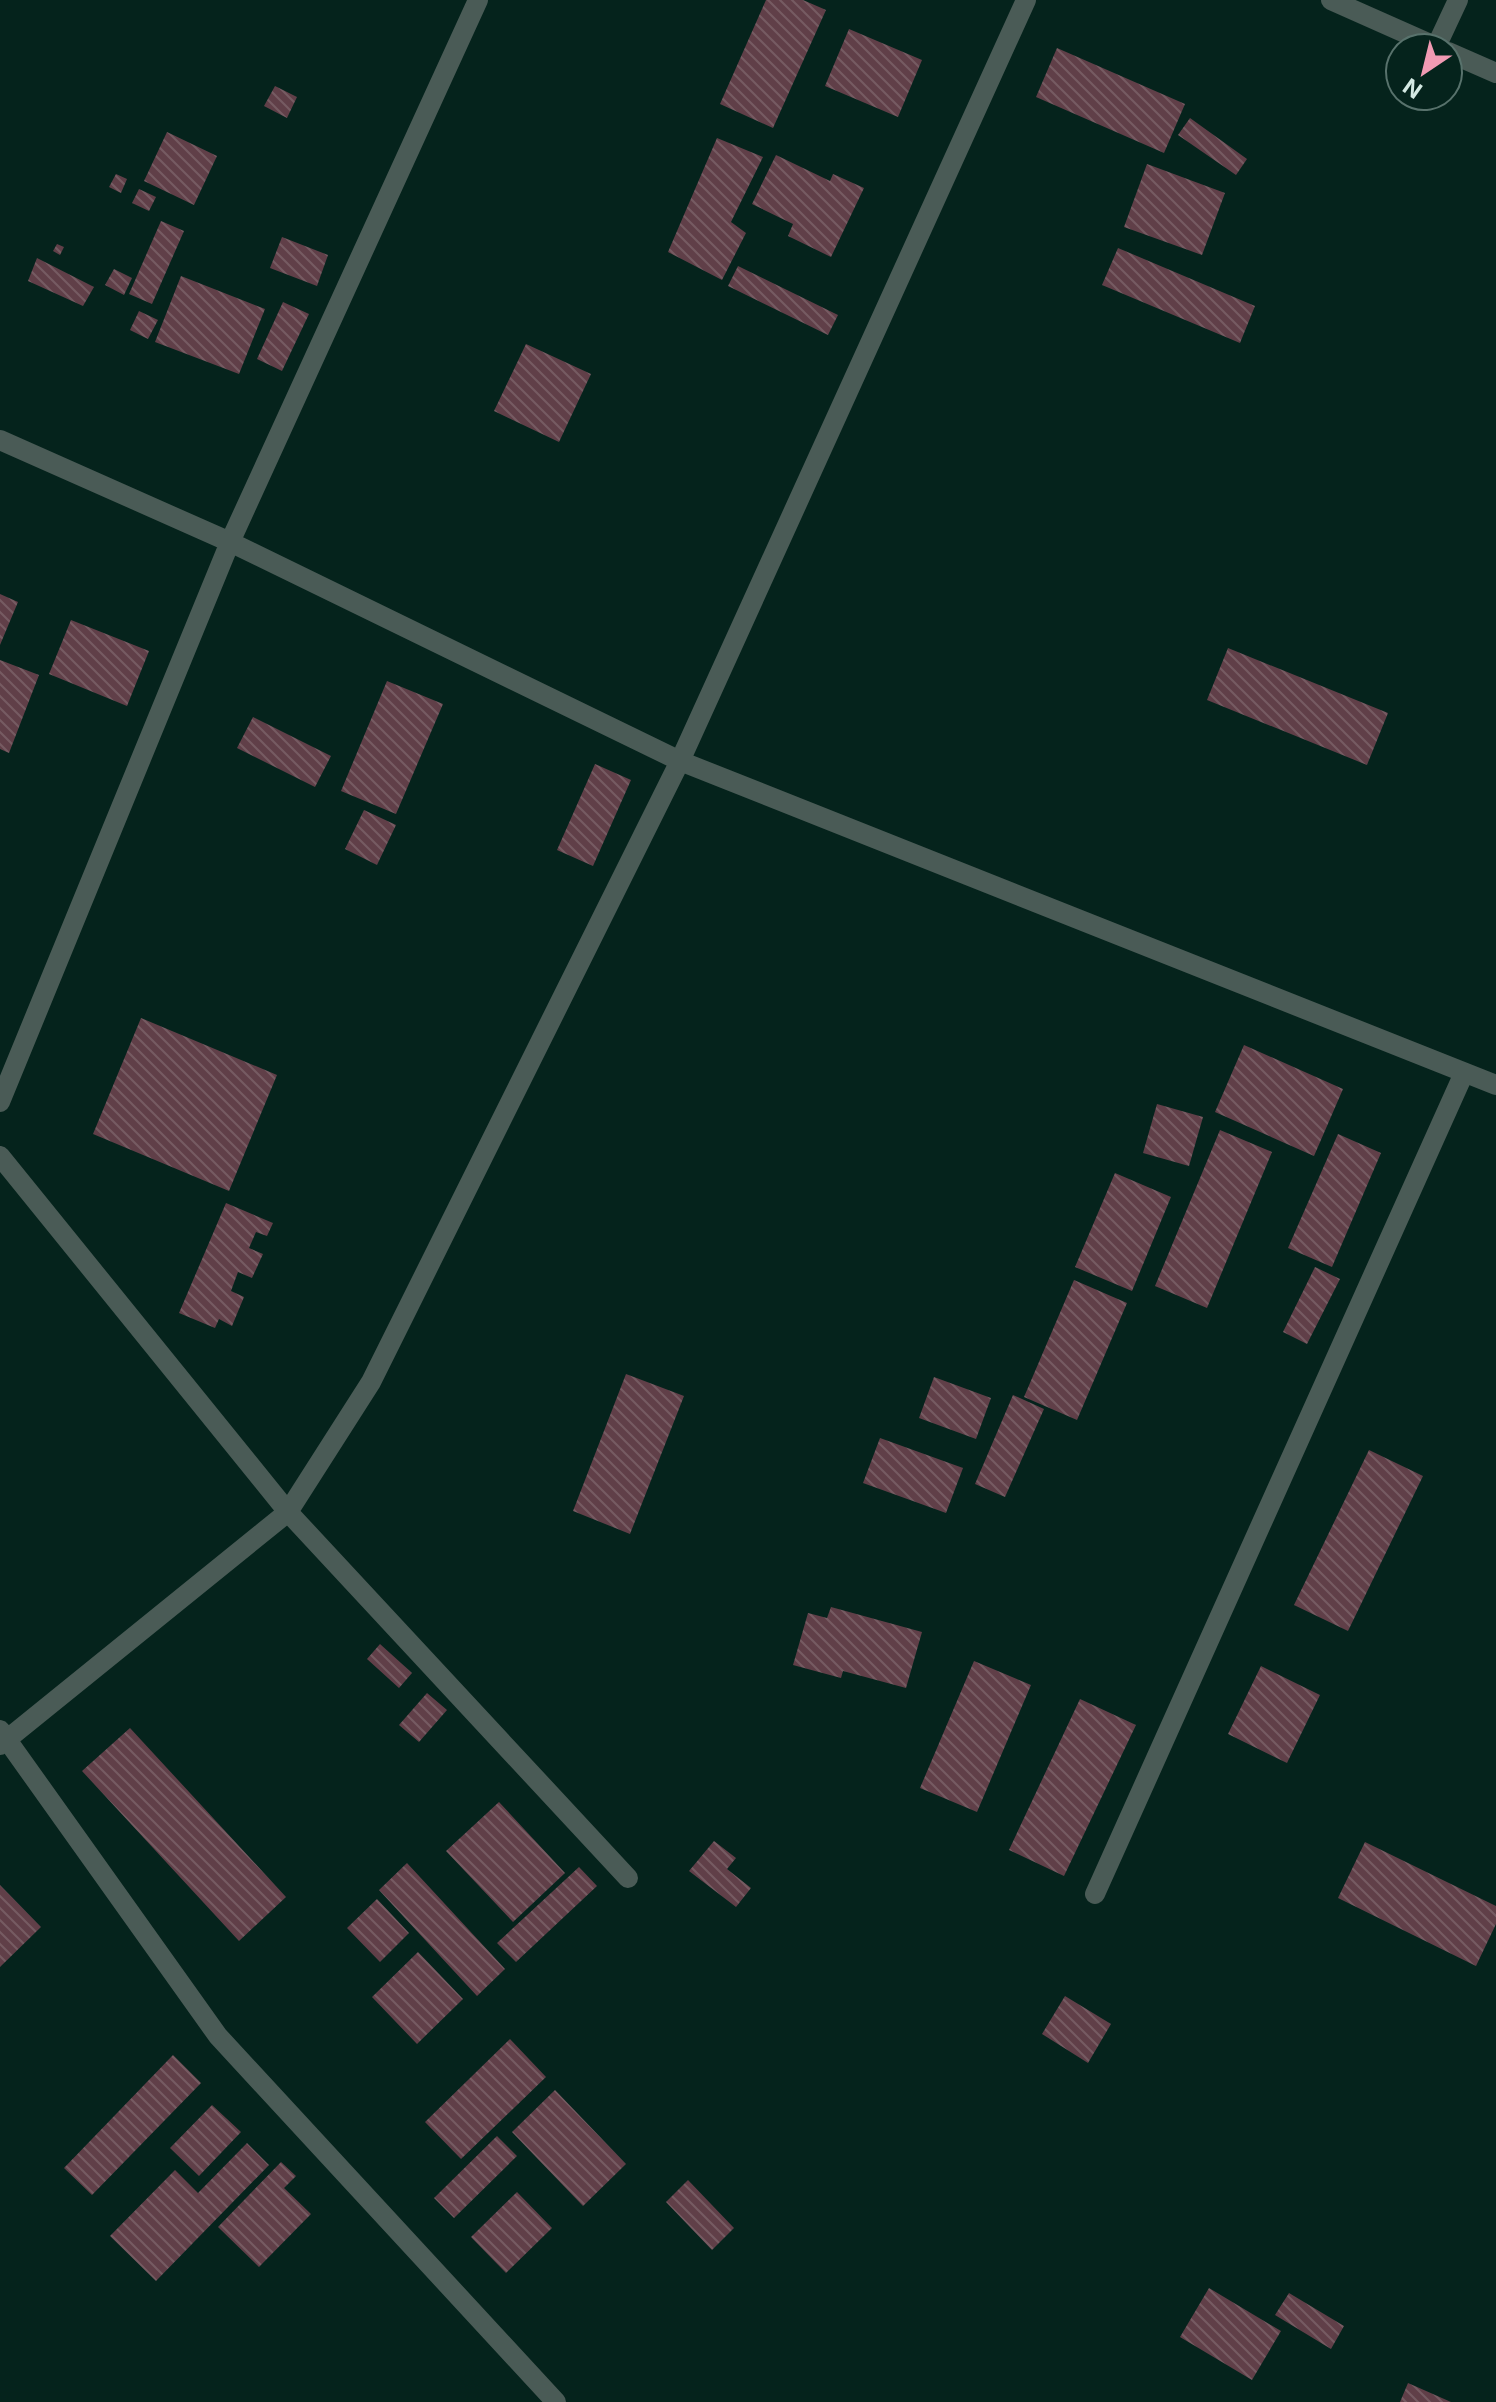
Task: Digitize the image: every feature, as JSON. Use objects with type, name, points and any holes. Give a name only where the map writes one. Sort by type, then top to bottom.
[{"type":"street","points":[[0,1102],[5,1071],[230,542],[478,0]]},
{"type":"street","points":[[556,2402],[218,2036],[2,1738],[288,1512],[371,1382],[680,761],[1026,0]]},
{"type":"street","points":[[1331,0],[1403,32]]},
{"type":"street","points":[[1447,32],[1458,0]]},
{"type":"street","points":[[1464,59],[1496,73]]},
{"type":"street","points":[[0,440],[230,542],[680,761],[1496,1085]]},
{"type":"street","points":[[1095,1894],[1464,1073]]},
{"type":"street","points":[[0,1156],[288,1512],[628,1878]]},
{"type":"building","points":[[766,0],[803,0],[826,10],[773,128],[720,104]]},
{"type":"building","points":[[849,29],[922,60],[898,117],[825,86]]},
{"type":"building","points":[[1057,48],[1185,104],[1164,153],[1036,97]]},
{"type":"building","points":[[275,86],[297,97],[287,118],[264,106]]},
{"type":"building","points":[[1190,118],[1247,159],[1236,175],[1178,135]]},
{"type":"building","points":[[167,132],[217,156],[194,205],[144,181]]},
{"type":"building","points":[[717,138],[763,157],[731,222],[746,233],[722,280],[668,252]]},
{"type":"building","points":[[776,155],[830,181],[833,174],[864,188],[831,257],[788,236],[793,224],[752,204]]},
{"type":"building","points":[[1147,164],[1225,193],[1202,255],[1124,227]]},
{"type":"building","points":[[116,174],[127,179],[121,193],[109,187]]},
{"type":"building","points":[[139,189],[156,197],[149,211],[132,203]]},
{"type":"building","points":[[161,221],[184,231],[152,304],[129,294]]},
{"type":"building","points":[[282,237],[328,255],[317,286],[270,268]]},
{"type":"building","points":[[57,244],[64,247],[60,255],[53,251]]},
{"type":"building","points":[[1118,248],[1255,306],[1240,343],[1102,285]]},
{"type":"building","points":[[37,258],[94,287],[83,306],[28,281]]},
{"type":"building","points":[[738,266],[838,315],[828,335],[728,286]]},
{"type":"building","points":[[114,269],[132,278],[124,295],[105,285]]},
{"type":"building","points":[[181,276],[265,309],[239,374],[155,342]]},
{"type":"building","points":[[283,302],[309,314],[282,371],[257,359]]},
{"type":"building","points":[[139,311],[158,320],[148,339],[130,330]]},
{"type":"building","points":[[526,344],[591,374],[559,442],[494,411]]},
{"type":"building","points":[[0,594],[18,602],[0,645]]},
{"type":"building","points":[[71,620],[149,651],[127,706],[49,674]]},
{"type":"building","points":[[1228,648],[1388,713],[1367,765],[1207,700]]},
{"type":"building","points":[[0,660],[39,675],[9,753],[0,749]]},
{"type":"building","points":[[387,681],[443,704],[396,814],[341,791]]},
{"type":"building","points":[[253,717],[331,756],[315,787],[237,748]]},
{"type":"building","points":[[595,764],[631,780],[593,866],[557,850]]},
{"type":"building","points":[[364,810],[396,825],[377,865],[345,849]]},
{"type":"building","points":[[141,1018],[277,1075],[229,1191],[93,1134]]},
{"type":"building","points":[[1244,1045],[1343,1089],[1314,1156],[1215,1112]]},
{"type":"building","points":[[1157,1104],[1203,1117],[1189,1166],[1143,1153]]},
{"type":"building","points":[[1220,1130],[1272,1152],[1207,1308],[1155,1286]]},
{"type":"building","points":[[1338,1134],[1381,1153],[1332,1267],[1288,1248]]},
{"type":"building","points":[[1115,1173],[1171,1197],[1132,1291],[1075,1267]]},
{"type":"building","points":[[226,1203],[273,1223],[267,1236],[256,1232],[249,1248],[263,1254],[252,1278],[238,1272],[231,1291],[244,1297],[232,1326],[219,1319],[215,1328],[179,1313]]},
{"type":"building","points":[[1315,1267],[1340,1279],[1307,1344],[1283,1332]]},
{"type":"building","points":[[1074,1280],[1127,1303],[1077,1420],[1024,1397]]},
{"type":"building","points":[[626,1374],[684,1396],[630,1534],[573,1511]]},
{"type":"building","points":[[934,1377],[991,1398],[976,1439],[919,1418]]},
{"type":"building","points":[[1013,1395],[1044,1409],[1005,1497],[975,1484]]},
{"type":"building","points":[[880,1438],[963,1468],[946,1513],[863,1483]]},
{"type":"building","points":[[1369,1450],[1423,1476],[1348,1631],[1294,1605]]},
{"type":"building","points":[[831,1607],[922,1632],[906,1688],[843,1671],[841,1678],[793,1665],[808,1613],[827,1618]]},
{"type":"building","points":[[380,1644],[412,1673],[399,1688],[367,1659]]},
{"type":"building","points":[[974,1661],[1031,1685],[977,1812],[920,1788]]},
{"type":"building","points":[[1261,1666],[1320,1695],[1287,1763],[1228,1734]]},
{"type":"building","points":[[427,1693],[447,1710],[419,1742],[399,1725]]},
{"type":"building","points":[[1080,1699],[1136,1725],[1064,1876],[1009,1850]]},
{"type":"building","points":[[130,1728],[286,1897],[239,1941],[82,1771]]},
{"type":"building","points":[[499,1802],[565,1873],[513,1922],[446,1851]]},
{"type":"building","points":[[714,1841],[736,1858],[727,1869],[751,1888],[736,1907],[689,1871]]},
{"type":"building","points":[[1365,1842],[1496,1906],[1496,1924],[1476,1966],[1338,1898]]},
{"type":"building","points":[[407,1863],[505,1969],[477,1996],[379,1890]]},
{"type":"building","points":[[579,1867],[597,1886],[516,1962],[497,1943]]},
{"type":"building","points":[[0,1885],[41,1927],[0,1967]]},
{"type":"building","points":[[377,1899],[409,1933],[380,1962],[347,1928]]},
{"type":"building","points":[[418,1952],[463,1999],[417,2044],[372,1997]]},
{"type":"building","points":[[1065,1996],[1111,2024],[1088,2063],[1042,2034]]},
{"type":"building","points":[[510,2039],[546,2077],[461,2159],[425,2122]]},
{"type":"building","points":[[173,2055],[201,2083],[92,2195],[64,2168]]},
{"type":"building","points":[[555,2090],[626,2164],[583,2206],[512,2132]]},
{"type":"building","points":[[212,2105],[241,2132],[199,2176],[170,2148]]},
{"type":"building","points":[[497,2136],[517,2156],[454,2218],[434,2198]]},
{"type":"building","points":[[247,2143],[269,2165],[156,2281],[110,2236],[175,2170],[198,2193]]},
{"type":"building","points":[[281,2162],[296,2176],[284,2188],[311,2214],[259,2267],[218,2227]]},
{"type":"building","points":[[688,2180],[734,2228],[712,2250],[666,2202]]},
{"type":"building","points":[[517,2192],[552,2228],[506,2273],[471,2237]]},
{"type":"building","points":[[1209,2288],[1281,2331],[1252,2380],[1180,2337]]},
{"type":"building","points":[[1289,2293],[1344,2326],[1331,2349],[1275,2315]]},
{"type":"building","points":[[1408,2383],[1451,2402],[1400,2402]]}]
